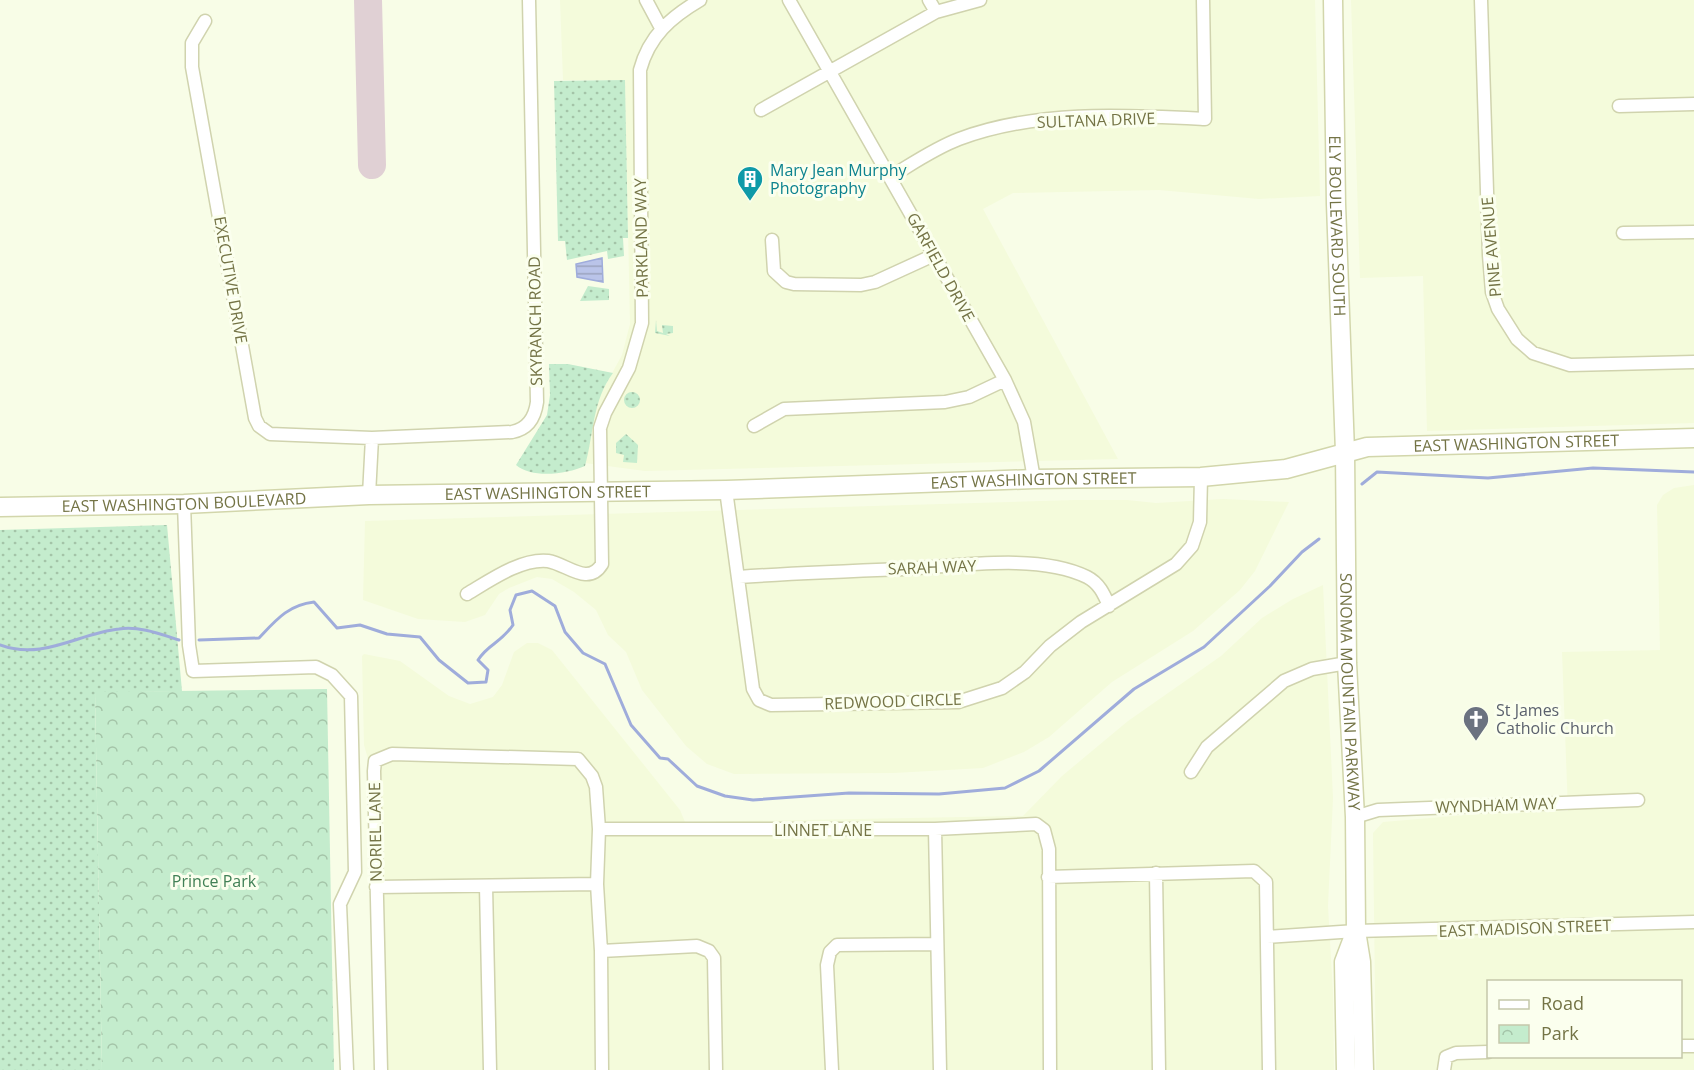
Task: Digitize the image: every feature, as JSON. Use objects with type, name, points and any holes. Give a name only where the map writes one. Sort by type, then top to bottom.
[{"type":"main road","name":"ELY BOULEVARD SOUTH","points":[[1334,0],[1336,204],[1345,452]]},
{"type":"main road","name":"EAST WASHINGTON STREET","points":[[369,495],[601,493],[1034,479],[1201,477],[1286,469],[1367,447],[1694,438]]},
{"type":"main road","name":"SONOMA MOUNTAIN PARKWAY","points":[[1345,452],[1347,663],[1355,817],[1356,932],[1361,962],[1364,1070]]},
{"type":"main road","name":"EAST WASHINGTON BOULEVARD","points":[[0,507],[184,504],[369,495]]},
{"type":"main road","name":"SONOMA MOUNTAIN PARKWAY","points":[[1346,1070],[1344,962],[1356,932]]},
{"type":"street","name":"SKYRANCH ROAD","points":[[372,438],[512,432],[526,426],[534,416],[537,402],[529,0]]},
{"type":"street","points":[[646,0],[661,28]]},
{"type":"street","name":"PARKLAND WAY","points":[[466,594],[494,578],[538,562],[548,561],[586,575],[596,572],[602,564],[600,428],[605,413],[629,368],[642,323],[640,70],[650,44],[661,28],[700,0]]},
{"type":"street","name":"GARFIELD DRIVE","points":[[789,0],[1005,380],[1024,422],[1034,479]]},
{"type":"street","points":[[929,0],[936,12]]},
{"type":"street","points":[[761,110],[936,12],[980,0]]},
{"type":"street","name":"SULTANA DRIVE","points":[[890,177],[957,139],[996,127],[1056,118],[1205,119],[1203,0]]},
{"type":"street","name":"PINE AVENUE","points":[[1481,0],[1489,255],[1492,292],[1506,325],[1533,353],[1570,365],[1694,362]]},
{"type":"street","name":"EXECUTIVE DRIVE","points":[[205,21],[192,43],[192,67],[255,418],[260,426],[270,434],[372,438]]},
{"type":"street","points":[[1619,106],[1694,104]]},
{"type":"street","points":[[1623,233],[1694,232]]},
{"type":"street","points":[[772,240],[774,270],[786,282],[794,284],[868,284],[934,255]]},
{"type":"street","points":[[754,426],[784,409],[945,402],[969,397],[1005,380]]},
{"type":"street","points":[[369,495],[372,438]]},
{"type":"street","name":"REDWOOD CIRCLE","points":[[726,490],[740,577],[753,688],[759,700],[771,705],[958,702],[1002,688],[1025,672],[1050,646],[1081,622],[1168,570],[1192,546],[1200,522],[1201,477]]},
{"type":"street","points":[[184,504],[189,645],[193,671],[316,668],[333,675],[351,696],[355,872],[340,904],[347,1070]]},
{"type":"street","name":"SARAH WAY","points":[[740,577],[824,570],[1031,565],[1071,571],[1089,578],[1103,591],[1109,606]]},
{"type":"street","points":[[1191,772],[1207,747],[1284,681],[1312,669],[1347,663]]},
{"type":"street","name":"NORIEL LANE","points":[[381,1070],[375,761],[392,754],[578,759],[592,776],[596,787],[599,830]]},
{"type":"street","name":"WYNDHAM WAY","points":[[1355,817],[1377,810],[1638,800]]},
{"type":"street","name":"LINNET LANE","points":[[599,830],[935,830],[1036,824],[1044,830],[1049,849],[1048,877]]},
{"type":"street","points":[[599,830],[597,885],[601,951],[602,1070]]},
{"type":"street","points":[[935,830],[940,1070]]},
{"type":"street","points":[[1050,1070],[1048,877],[1254,871],[1266,882],[1269,1070]]},
{"type":"street","points":[[1156,873],[1159,1070]]},
{"type":"street","points":[[376,887],[597,885]]},
{"type":"street","points":[[486,886],[490,1070]]},
{"type":"street","name":"EAST MADISON STREET","points":[[1356,932],[1694,922]]},
{"type":"street","points":[[1267,937],[1356,932]]},
{"type":"street","points":[[832,1070],[827,965],[830,952],[837,945],[937,944]]},
{"type":"street","points":[[601,951],[697,946],[709,951],[714,958],[716,1070]]},
{"type":"street","points":[[1445,1064],[1456,1053],[1487,1052]]},
{"type":"shaded area","points":[[560,0],[1315,0],[1320,196],[1259,199],[1159,190],[1013,193],[983,209],[1118,459],[645,471],[585,463],[587,432],[594,406],[622,355],[630,324],[625,80],[563,80]]},
{"type":"shaded area","points":[[1351,0],[1694,0],[1694,423],[1427,431],[1423,276],[1360,278]]},
{"type":"shaded area","points":[[1694,485],[1694,1070],[1376,1070],[1373,833],[1383,822],[1489,813],[1568,811],[1562,652],[1660,650],[1657,505],[1663,495],[1674,488]]},
{"type":"shaded area","points":[[1223,499],[1289,502],[1255,571],[1240,590],[1193,631],[1112,682],[1049,737],[1024,752],[983,768],[894,773],[734,774],[707,764],[686,746],[642,690],[626,652],[608,635],[596,610],[574,592],[552,579],[537,577],[509,588],[499,594],[485,615],[465,622],[418,619],[363,600],[365,521],[1075,500],[1127,500],[1156,503]]},
{"type":"shaded area","points":[[1323,585],[1333,798],[1328,906],[1333,993],[1334,1070],[374,1070],[368,759],[364,745],[362,656],[364,654],[400,661],[449,696],[470,704],[493,697],[502,685],[514,652],[527,643],[538,643],[552,650],[680,810],[685,822],[1023,816],[1062,776],[1128,721],[1221,656],[1262,618],[1293,599]]},
{"type":"green space","points":[[625,80],[628,238],[623,238],[624,256],[608,259],[607,251],[567,260],[565,241],[558,241],[554,81]]},
{"type":"green space","points":[[588,286],[609,289],[609,300],[580,301]]},
{"type":"green space","points":[[656,320],[657,331],[663,333],[662,325],[673,326],[673,333],[666,334],[670,336],[655,333]]},
{"type":"green space","points":[[549,364],[568,364],[613,373],[597,406],[585,466],[559,473],[540,474],[516,465],[547,415],[550,395]]},
{"type":"green space","points":[[632,392],[638,394],[640,400],[638,406],[632,408],[626,406],[624,400],[626,394]]},
{"type":"green space","points":[[626,434],[638,445],[637,463],[623,462],[624,455],[616,453],[616,443]]},
{"type":"green space","points":[[167,525],[182,691],[95,693],[102,1070],[0,1070],[0,530]]},
{"type":"green space","name":"Prince Park","points":[[327,689],[334,1070],[102,1070],[95,692]]},
{"type":"water","points":[[602,258],[603,282],[577,277],[576,264]]},
{"type":"waterway","points":[[1362,484],[1377,472],[1488,478],[1593,468],[1694,472]]},
{"type":"waterway","points":[[199,640],[259,638],[277,619],[290,610],[314,602],[337,628],[360,625],[387,634],[420,637],[439,660],[468,683],[486,682],[488,670],[478,660],[513,625],[510,610],[516,595],[532,591],[555,606],[565,632],[583,653],[605,664],[631,725],[660,758],[668,759],[697,786],[725,796],[753,800],[849,793],[939,794],[1005,788],[1039,771],[1134,689],[1204,647],[1270,586],[1302,552],[1319,539]]},
{"type":"waterway","points":[[0,645],[31,650],[46,648],[104,631],[127,628],[150,631],[179,640]]},
{"type":"taxiway","points":[[368,0],[372,165]]},
{"type":"place","name":"Mary Jean Murphy Photography","points":[[750,202]]},
{"type":"place","name":"St James Catholic Church","points":[[1476,742]]}]
